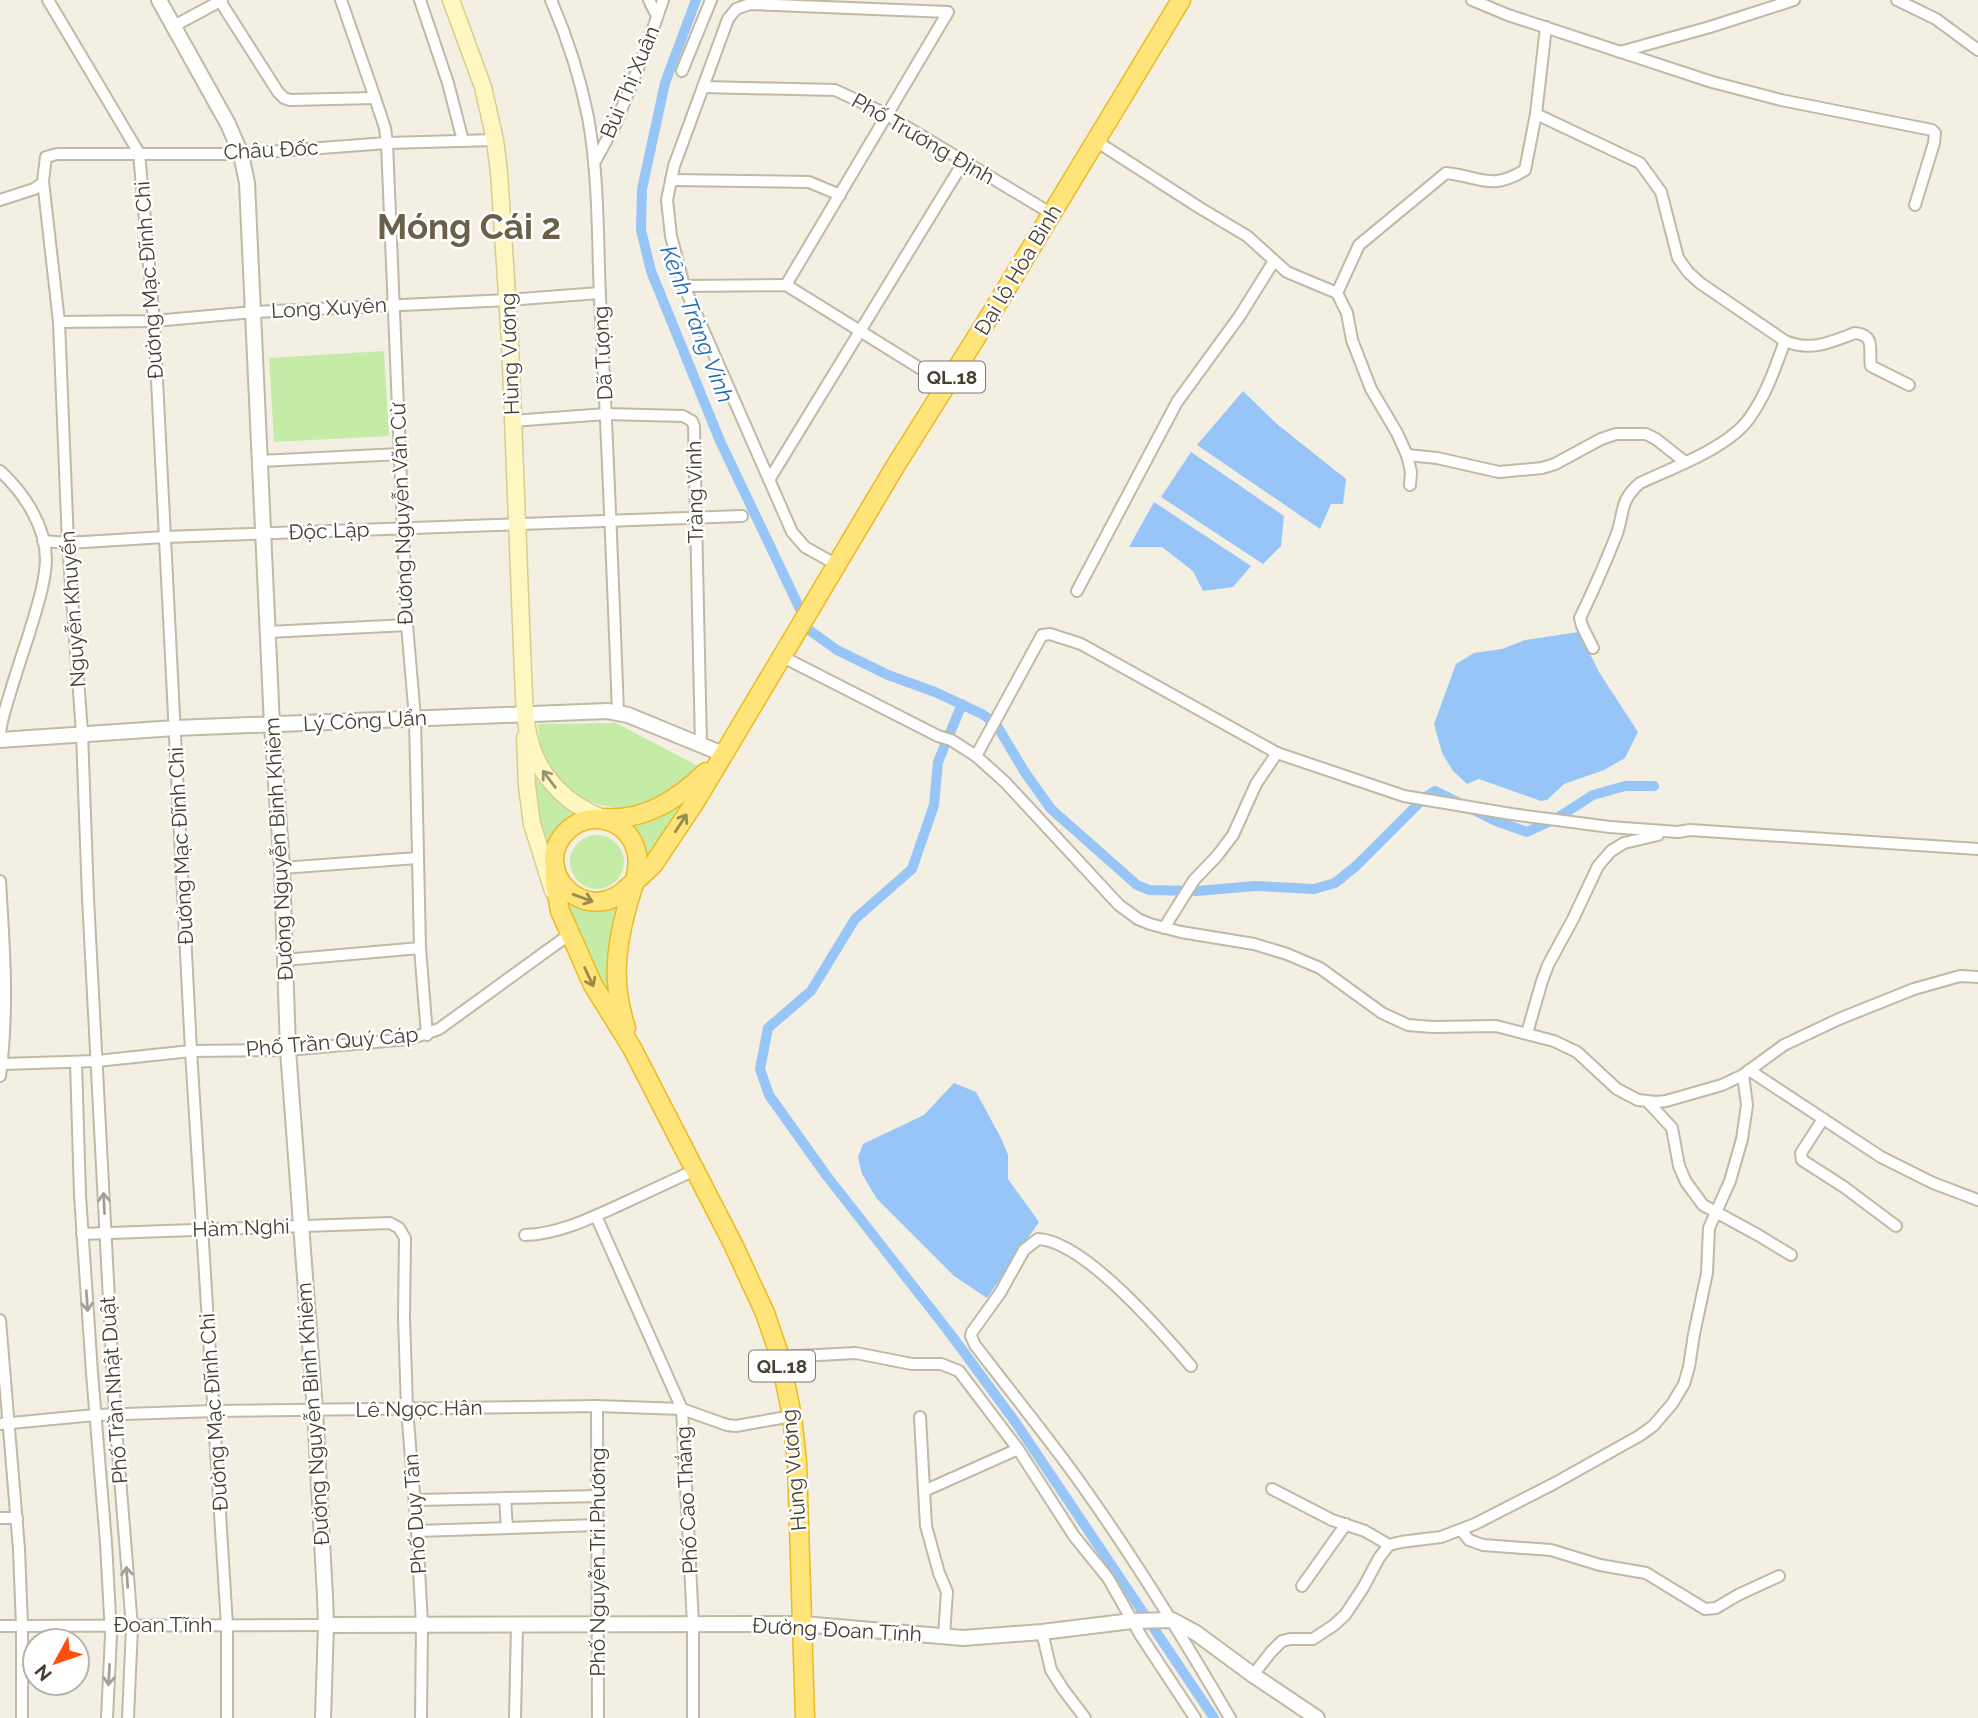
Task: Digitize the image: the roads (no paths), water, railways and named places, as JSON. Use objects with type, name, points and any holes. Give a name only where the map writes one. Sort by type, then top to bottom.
[{"type":"highway","name":"Đại lộ Hòa Bình","points":[[723,754],[896,465],[1181,0]]},
{"type":"highway","points":[[632,1048],[601,1000],[560,911],[556,896],[555,853],[559,841],[567,831],[578,824],[642,814],[664,805],[688,788],[723,754]]},
{"type":"highway","points":[[556,874],[570,893],[582,900],[596,903],[610,901],[636,878],[697,799],[723,754]]},
{"type":"highway","points":[[603,818],[626,832],[634,843],[638,856],[636,878],[621,929],[616,985],[632,1048]]},
{"type":"highway","points":[[621,929],[636,878]]},
{"type":"highway","name":"Hùng Vương","points":[[632,1048],[761,1303],[780,1357],[792,1416],[799,1510],[805,1718]]},
{"type":"main road","name":"Hùng Vương","points":[[451,0],[483,87],[495,140],[502,204],[525,715]]},
{"type":"main road","points":[[525,715],[532,749],[548,779],[572,803],[587,813],[603,818]]},
{"type":"main road","points":[[525,715],[525,763],[535,838],[560,911]]},
{"type":"main road","points":[[535,838],[556,874]]},
{"type":"street","name":"Đường Mạc Đĩnh Chi","points":[[48,0],[139,153],[154,321],[191,1051],[227,1625],[227,1718]]},
{"type":"street","name":"Đường Nguyễn Bỉnh Khiêm","points":[[159,0],[222,112],[241,154],[247,183],[272,725],[282,868],[288,1050],[315,1411],[326,1625],[323,1718]]},
{"type":"street","points":[[174,26],[221,0],[284,98],[375,98]]},
{"type":"street","name":"Đường Nguyễn Văn Cừ","points":[[341,0],[385,128],[387,143],[407,625],[415,718],[420,948],[427,1035]]},
{"type":"street","points":[[420,0],[448,83],[463,141]]},
{"type":"street","name":"Dã Tượng","points":[[551,0],[583,94],[594,163],[618,712]]},
{"type":"street","points":[[649,0],[657,16]]},
{"type":"street","name":"Bùi Thị Xuân","points":[[594,163],[615,125],[663,0]]},
{"type":"street","points":[[682,71],[711,0]]},
{"type":"street","points":[[1472,0],[1676,71],[1781,100],[1932,130],[1935,133],[1934,143],[1915,205]]},
{"type":"street","points":[[1620,52],[1794,0]]},
{"type":"street","points":[[1897,0],[1936,19],[1978,50]]},
{"type":"street","points":[[786,285],[948,12],[750,4],[736,9],[728,19],[671,180],[667,200],[671,236],[684,286],[792,531],[804,547],[837,565]]},
{"type":"street","points":[[1337,293],[1359,245],[1446,173],[1499,182],[1525,170],[1536,114],[1546,27]]},
{"type":"street","name":"Phố Trương Định","points":[[703,87],[835,90],[887,115],[1052,214]]},
{"type":"street","points":[[1536,114],[1640,163],[1661,192],[1678,258],[1688,272],[1796,346],[1818,346],[1861,333],[1870,342],[1871,366],[1909,385]]},
{"type":"street","name":"Châu Đốc","points":[[47,157],[57,154],[241,154],[387,143],[495,140]]},
{"type":"street","points":[[1096,141],[1247,236],[1287,272],[1337,293],[1347,313],[1352,340],[1371,389],[1407,455],[1411,472],[1410,485]]},
{"type":"street","name":"Nguyễn Khuyến","points":[[47,157],[44,183],[59,322],[68,543],[82,733],[97,1061]]},
{"type":"street","points":[[769,480],[964,161]]},
{"type":"street","points":[[671,180],[809,182],[840,195]]},
{"type":"street","points":[[0,201],[44,183]]},
{"type":"street","points":[[1077,591],[1178,402],[1239,317],[1274,261]]},
{"type":"street","points":[[684,286],[786,285],[947,385]]},
{"type":"street","name":"Long Xuyên","points":[[59,322],[154,321],[254,312],[599,293]]},
{"type":"street","points":[[1593,648],[1581,626],[1580,618],[1617,532],[1630,491],[1640,483],[1719,445],[1739,430],[1768,388],[1786,341]]},
{"type":"street","name":"Tràng Vinh","points":[[512,421],[606,414],[683,416],[692,421],[701,746]]},
{"type":"street","points":[[1407,455],[1437,458],[1499,472],[1542,468],[1555,464],[1601,439],[1616,434],[1646,434],[1685,462]]},
{"type":"street","points":[[260,461],[400,454]]},
{"type":"street","points":[[0,471],[25,499],[36,519],[46,559],[40,597],[0,732]]},
{"type":"street","name":"Độc Lập","points":[[43,541],[68,543],[742,516]]},
{"type":"street","points":[[268,632],[407,625]]},
{"type":"street","points":[[976,756],[1042,635],[1050,634],[1082,643],[1277,752],[1404,796],[1517,815],[1678,832]]},
{"type":"street","points":[[781,656],[938,736],[951,740],[976,756],[1031,808],[1129,914],[1164,928],[1254,944],[1287,954],[1320,968],[1382,1013],[1408,1025],[1496,1026],[1554,1041],[1577,1052],[1617,1089],[1628,1096],[1648,1102],[1667,1101],[1707,1090],[1746,1073],[1784,1045],[1892,996],[1959,976],[1978,977]]},
{"type":"street","name":"Lý Công Uẩn","points":[[0,740],[176,728],[618,712],[723,754]]},
{"type":"street","points":[[1164,928],[1194,880],[1233,835],[1256,784],[1277,752]]},
{"type":"street","points":[[1527,1033],[1548,965],[1598,866],[1611,851],[1624,843],[1646,836],[1690,830],[1978,849]]},
{"type":"street","points":[[282,868],[417,858]]},
{"type":"street","points":[[0,881],[6,986],[1,1070]]},
{"type":"street","name":"Phố Trần Quý Cáp","points":[[1,1070],[191,1051],[288,1050],[409,1040],[439,1029],[570,934]]},
{"type":"street","points":[[285,960],[420,948]]},
{"type":"street","name":"Phố Trần Nhật Duật","points":[[97,1061],[115,1415],[131,1625],[128,1718]]},
{"type":"street","name":"Phố Trần Nhật Duật","points":[[76,1062],[82,1234],[110,1626],[107,1718]]},
{"type":"street","points":[[1746,1073],[1881,1157],[1933,1183],[1978,1200]]},
{"type":"street","points":[[1253,1675],[1282,1641],[1313,1639],[1339,1620],[1363,1588],[1389,1545],[1461,1531],[1640,1436],[1653,1426],[1672,1404],[1684,1384],[1689,1367],[1707,1273],[1709,1228],[1730,1181],[1742,1139],[1747,1105],[1746,1073]]},
{"type":"street","points":[[1648,1102],[1672,1128],[1679,1166],[1686,1182],[1703,1205],[1791,1255]]},
{"type":"street","points":[[1823,1119],[1801,1153],[1802,1160],[1844,1186],[1896,1226]]},
{"type":"street","points":[[525,1235],[559,1230],[596,1216],[695,1170]]},
{"type":"street","name":"Phố Cao Thắng","points":[[596,1216],[682,1409],[693,1624],[693,1718]]},
{"type":"street","name":"Hàm Nghi","points":[[82,1234],[390,1223],[399,1228]]},
{"type":"street","name":"Phố Duy Tân","points":[[399,1228],[405,1238],[407,1409],[418,1531],[422,1625],[421,1718]]},
{"type":"street","points":[[1191,1366],[1147,1316],[1100,1272],[1066,1249],[1045,1239],[1038,1239],[1024,1250],[1000,1293],[971,1336],[1076,1478],[1230,1718]]},
{"type":"street","points":[[0,1321],[5,1424],[17,1518],[22,1626],[22,1718]]},
{"type":"street","points":[[780,1357],[856,1353],[912,1364],[941,1364],[959,1371],[1017,1450],[1074,1536],[1108,1578],[1195,1718]]},
{"type":"street","name":"Lê Ngọc Hân","points":[[5,1424],[95,1415],[215,1411],[597,1406],[682,1409],[736,1426],[792,1416]]},
{"type":"street","name":"Phố Nguyễn Tri Phương","points":[[597,1406],[598,1718]]},
{"type":"street","points":[[920,1417],[928,1539],[947,1592],[944,1636]]},
{"type":"street","points":[[924,1491],[1017,1450]]},
{"type":"street","points":[[1272,1489],[1324,1516],[1366,1531],[1389,1545]]},
{"type":"street","points":[[415,1500],[598,1496]]},
{"type":"street","points":[[505,1497],[507,1528]]},
{"type":"street","points":[[0,1518],[17,1518]]},
{"type":"street","points":[[1302,1586],[1346,1524]]},
{"type":"street","points":[[418,1531],[598,1525]]},
{"type":"street","points":[[1461,1531],[1469,1539],[1483,1545],[1551,1550],[1600,1565],[1646,1573],[1705,1609],[1716,1608],[1779,1576]]},
{"type":"street","name":"Đường Đoan Tĩnh","points":[[326,1625],[803,1624],[963,1638],[1042,1632],[1136,1620],[1167,1620]]},
{"type":"street","points":[[1167,1620],[1196,1633],[1317,1718]]},
{"type":"street","name":"Đoan Tĩnh","points":[[0,1626],[326,1625]]},
{"type":"street","points":[[515,1718],[517,1625]]},
{"type":"street","points":[[1042,1632],[1051,1670],[1085,1718]]},
{"type":"water","points":[[1243,391],[1277,424],[1346,479],[1343,504],[1331,504],[1320,529],[1197,445]]},
{"type":"water","points":[[1191,452],[1284,516],[1281,546],[1263,564],[1161,497]]},
{"type":"water","points":[[1154,502],[1251,566],[1233,587],[1203,591],[1193,571],[1162,547],[1129,547]]},
{"type":"water","points":[[1579,632],[1599,672],[1638,732],[1625,758],[1604,770],[1564,784],[1547,800],[1541,801],[1479,779],[1467,784],[1453,771],[1442,753],[1434,724],[1456,664],[1474,653],[1502,649],[1525,640]]},
{"type":"water","points":[[954,1083],[976,1092],[1008,1155],[1008,1179],[1039,1222],[987,1298],[954,1276],[877,1199],[862,1174],[858,1157],[863,1144],[924,1115]]},
{"type":"waterway","name":"Kênh Tràng Vinh","points":[[696,0],[665,83],[642,189],[641,230],[651,271],[720,441],[800,609]]},
{"type":"waterway","name":"Kênh Tràng Vinh","points":[[809,630],[837,650],[888,675],[935,692],[982,714],[996,724],[1051,809],[1137,885],[1149,890],[1197,891],[1255,886],[1314,889],[1335,883],[1356,866],[1423,799],[1435,791],[1496,821],[1527,832],[1557,818],[1593,795],[1625,786],[1654,786]]},
{"type":"waterway","points":[[962,704],[938,762],[934,805],[912,869],[855,919],[811,991],[768,1028],[760,1069],[769,1095],[826,1175],[949,1332],[1016,1423],[1214,1718]]},
{"type":"district","name":"Móng Cái 2","points":[[469,227]]}]
